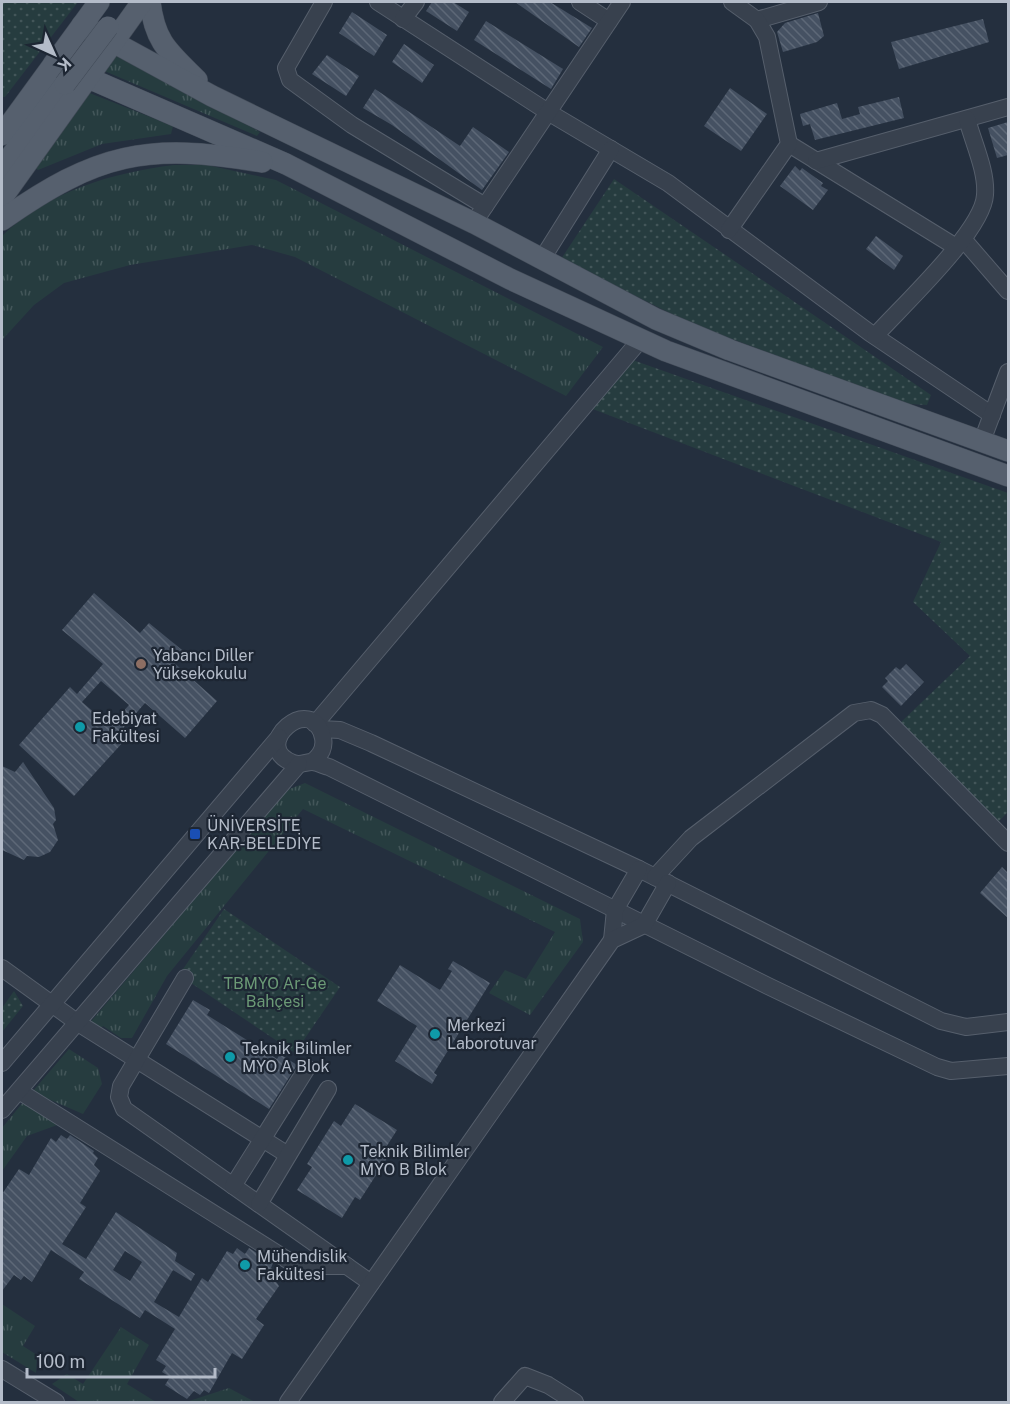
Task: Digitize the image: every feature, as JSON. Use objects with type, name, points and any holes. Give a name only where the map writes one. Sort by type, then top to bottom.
[{"type":"main road","points":[[2,135],[99,2]]},
{"type":"main road","points":[[2,198],[87,79],[126,2]]},
{"type":"main road","points":[[2,168],[65,84],[142,2]]},
{"type":"main road","points":[[150,2],[153,26],[161,42],[212,96]]},
{"type":"main road","points":[[82,25],[111,35],[212,96],[480,215],[542,259],[656,319],[730,350],[1008,451]]},
{"type":"main road","points":[[54,63],[293,168],[510,279],[640,339],[1008,476]]},
{"type":"main road","points":[[2,220],[45,190],[72,175],[117,158],[151,153],[208,153],[293,168]]},
{"type":"street","points":[[324,2],[286,68],[290,80],[480,215],[622,2]]},
{"type":"street","points":[[378,2],[548,112],[668,183],[875,336],[992,415]]},
{"type":"street","points":[[403,19],[416,2]]},
{"type":"street","points":[[580,2],[609,21]]},
{"type":"street","points":[[732,2],[757,20],[767,37],[789,144],[959,243],[1008,291]]},
{"type":"street","points":[[757,20],[819,2]]},
{"type":"street","points":[[816,161],[1008,107]]},
{"type":"street","points":[[875,336],[976,221],[986,194],[966,119]]},
{"type":"street","points":[[729,230],[789,144]]},
{"type":"street","points":[[542,259],[611,149]]},
{"type":"street","points":[[317,727],[640,339]]},
{"type":"street","points":[[982,441],[1008,372]]},
{"type":"street","points":[[612,940],[644,925],[662,880],[691,837],[854,713],[863,710],[882,715],[1008,843]]},
{"type":"street","points":[[2,1063],[279,737],[282,730],[293,721],[308,720],[317,727],[324,743],[318,757],[305,763],[279,784],[2,1110]]},
{"type":"street","points":[[317,727],[340,730],[371,743],[639,868],[941,1021],[966,1027],[1008,1022]]},
{"type":"street","points":[[279,737],[282,755],[305,763],[329,767],[644,925],[937,1067],[951,1071],[1008,1066]]},
{"type":"street","points":[[288,1402],[612,940],[615,910],[639,868]]},
{"type":"street","points":[[2,968],[78,1023],[288,1155]]},
{"type":"street","points":[[185,978],[121,1086],[119,1097],[124,1109],[371,1283]]},
{"type":"street","points":[[233,1186],[307,1068]]},
{"type":"street","points":[[259,1204],[328,1089]]},
{"type":"street","points":[[19,1091],[297,1266],[347,1266]]},
{"type":"street","points":[[2,1369],[56,1402]]},
{"type":"street","points":[[502,1402],[525,1376],[548,1385],[575,1402]]},
{"type":"green space","points":[[2,2],[78,2],[5,97],[2,97]]},
{"type":"green space","points":[[113,53],[260,132],[257,136],[102,70]]},
{"type":"green space","points":[[87,92],[173,126],[171,134],[102,144],[38,170],[32,165]]},
{"type":"green space","points":[[174,165],[207,165],[276,180],[603,347],[566,396],[295,257],[252,245],[130,265],[64,283],[34,305],[2,340],[2,236],[20,220],[60,196],[104,179]]},
{"type":"green space","points":[[614,179],[931,395],[927,405],[910,404],[854,385],[692,324],[561,259]]},
{"type":"green space","points":[[627,358],[1008,493],[1008,812],[998,822],[900,723],[970,656],[913,602],[941,542],[590,408]]},
{"type":"green space","points":[[305,783],[580,919],[583,942],[530,1015],[489,993],[505,970],[526,979],[555,932],[303,809],[167,976],[132,1038],[121,1038],[103,1026],[98,1032],[88,1025],[287,790]]},
{"type":"green space","name":"TBMYO Ar-Ge Bahçesi","points":[[224,909],[340,987],[295,1053],[179,975]]},
{"type":"green space","points":[[14,991],[23,1006],[2,1032],[2,1008]]},
{"type":"green space","points":[[69,1049],[98,1068],[102,1084],[83,1114],[32,1092]]},
{"type":"green space","points":[[24,1101],[60,1124],[27,1136],[2,1171],[2,1128]]},
{"type":"green space","points":[[2,1304],[35,1326],[23,1346],[37,1355],[36,1373],[2,1352]]},
{"type":"green space","points":[[121,1327],[149,1345],[127,1384],[156,1402],[79,1402],[52,1384],[67,1374],[83,1384]]},
{"type":"green space","points":[[229,1388],[255,1402],[186,1402]]},
{"type":"building","points":[[432,2],[453,2],[469,12],[457,31],[426,11]]},
{"type":"building","points":[[515,2],[550,2],[592,28],[579,47]]},
{"type":"building","points":[[352,12],[387,35],[374,56],[339,33]]},
{"type":"building","points":[[818,13],[824,36],[817,42],[783,52],[777,32],[785,23]]},
{"type":"building","points":[[983,19],[989,42],[899,69],[891,42]]},
{"type":"building","points":[[486,21],[563,69],[551,89],[474,40]]},
{"type":"building","points":[[404,44],[434,65],[422,83],[392,62]]},
{"type":"building","points":[[327,55],[359,76],[346,96],[312,74]]},
{"type":"building","points":[[730,88],[767,114],[741,151],[704,126]]},
{"type":"building","points":[[375,89],[460,146],[473,127],[509,152],[482,190],[392,125],[363,108]]},
{"type":"building","points":[[899,97],[904,118],[815,140],[810,124],[803,126],[800,114],[837,103],[842,119],[860,114],[858,107]]},
{"type":"building","points":[[1008,122],[1008,155],[997,158],[988,128]]},
{"type":"building","points":[[795,166],[800,171],[802,168],[823,183],[821,186],[828,190],[813,210],[780,186]]},
{"type":"building","points":[[876,236],[903,256],[894,270],[866,249]]},
{"type":"building","name":"Edebiyat Fakültesi","points":[[94,593],[140,633],[149,623],[182,650],[172,661],[217,701],[185,738],[145,703],[118,734],[125,740],[74,796],[19,745],[70,687],[77,694],[103,664],[62,630]],"holes":[[[101,681],[129,705],[110,726],[82,702]]]},
{"type":"building","points":[[906,664],[924,682],[901,706],[882,687],[888,681],[885,678],[896,667],[900,670]]},
{"type":"building","points":[[23,762],[54,808],[56,820],[53,824],[58,840],[50,852],[39,857],[27,856],[24,860],[2,850],[2,766],[15,772]]},
{"type":"building","points":[[1002,867],[1008,873],[1008,918],[980,893]]},
{"type":"building","name":"Merkezi Laborotuvar","points":[[453,961],[490,983],[434,1073],[437,1075],[432,1084],[395,1061],[417,1026],[377,1001],[400,965],[440,990],[452,971],[448,969]]},
{"type":"building","name":"Teknik Bilimler MYO A Blok","points":[[193,1000],[210,1010],[207,1015],[277,1059],[280,1054],[297,1065],[269,1109],[166,1044]]},
{"type":"building","name":"Teknik Bilimler MYO B Blok","points":[[355,1104],[397,1130],[383,1152],[389,1155],[360,1200],[355,1197],[342,1218],[297,1190],[312,1167],[307,1164],[334,1121],[341,1126]]},
{"type":"building","name":"Mühendislik Fakültesi","points":[[61,1135],[67,1139],[70,1135],[94,1151],[93,1153],[98,1158],[94,1165],[100,1171],[80,1203],[86,1207],[62,1244],[86,1259],[116,1212],[177,1253],[175,1261],[195,1274],[191,1281],[173,1270],[154,1302],[179,1317],[202,1278],[208,1282],[227,1251],[233,1254],[237,1248],[245,1254],[249,1248],[273,1263],[271,1268],[278,1273],[275,1280],[279,1286],[256,1319],[264,1325],[242,1359],[232,1353],[209,1393],[204,1390],[200,1395],[194,1391],[187,1399],[165,1385],[170,1377],[162,1372],[166,1366],[156,1360],[175,1329],[145,1310],[140,1318],[79,1279],[84,1272],[51,1250],[32,1282],[24,1276],[21,1280],[14,1275],[2,1291],[2,1194],[19,1169],[29,1175],[51,1138],[56,1142]],"holes":[[[125,1251],[142,1262],[130,1281],[113,1270]]]},
{"type":"place","name":"Yabancı Diller Yüksekokulu","points":[[141,664]]},
{"type":"place","name":"Edebiyat Fakültesi","points":[[80,727]]},
{"type":"place","name":"ÜNİVERSİTE KAR-BELEDİYE","points":[[195,834]]},
{"type":"place","name":"Merkezi Laborotuvar","points":[[435,1034]]},
{"type":"place","name":"Teknik Bilimler MYO A Blok","points":[[230,1057]]},
{"type":"place","name":"Teknik Bilimler MYO B Blok","points":[[348,1160]]},
{"type":"place","name":"Mühendislik Fakültesi","points":[[245,1265]]}]
